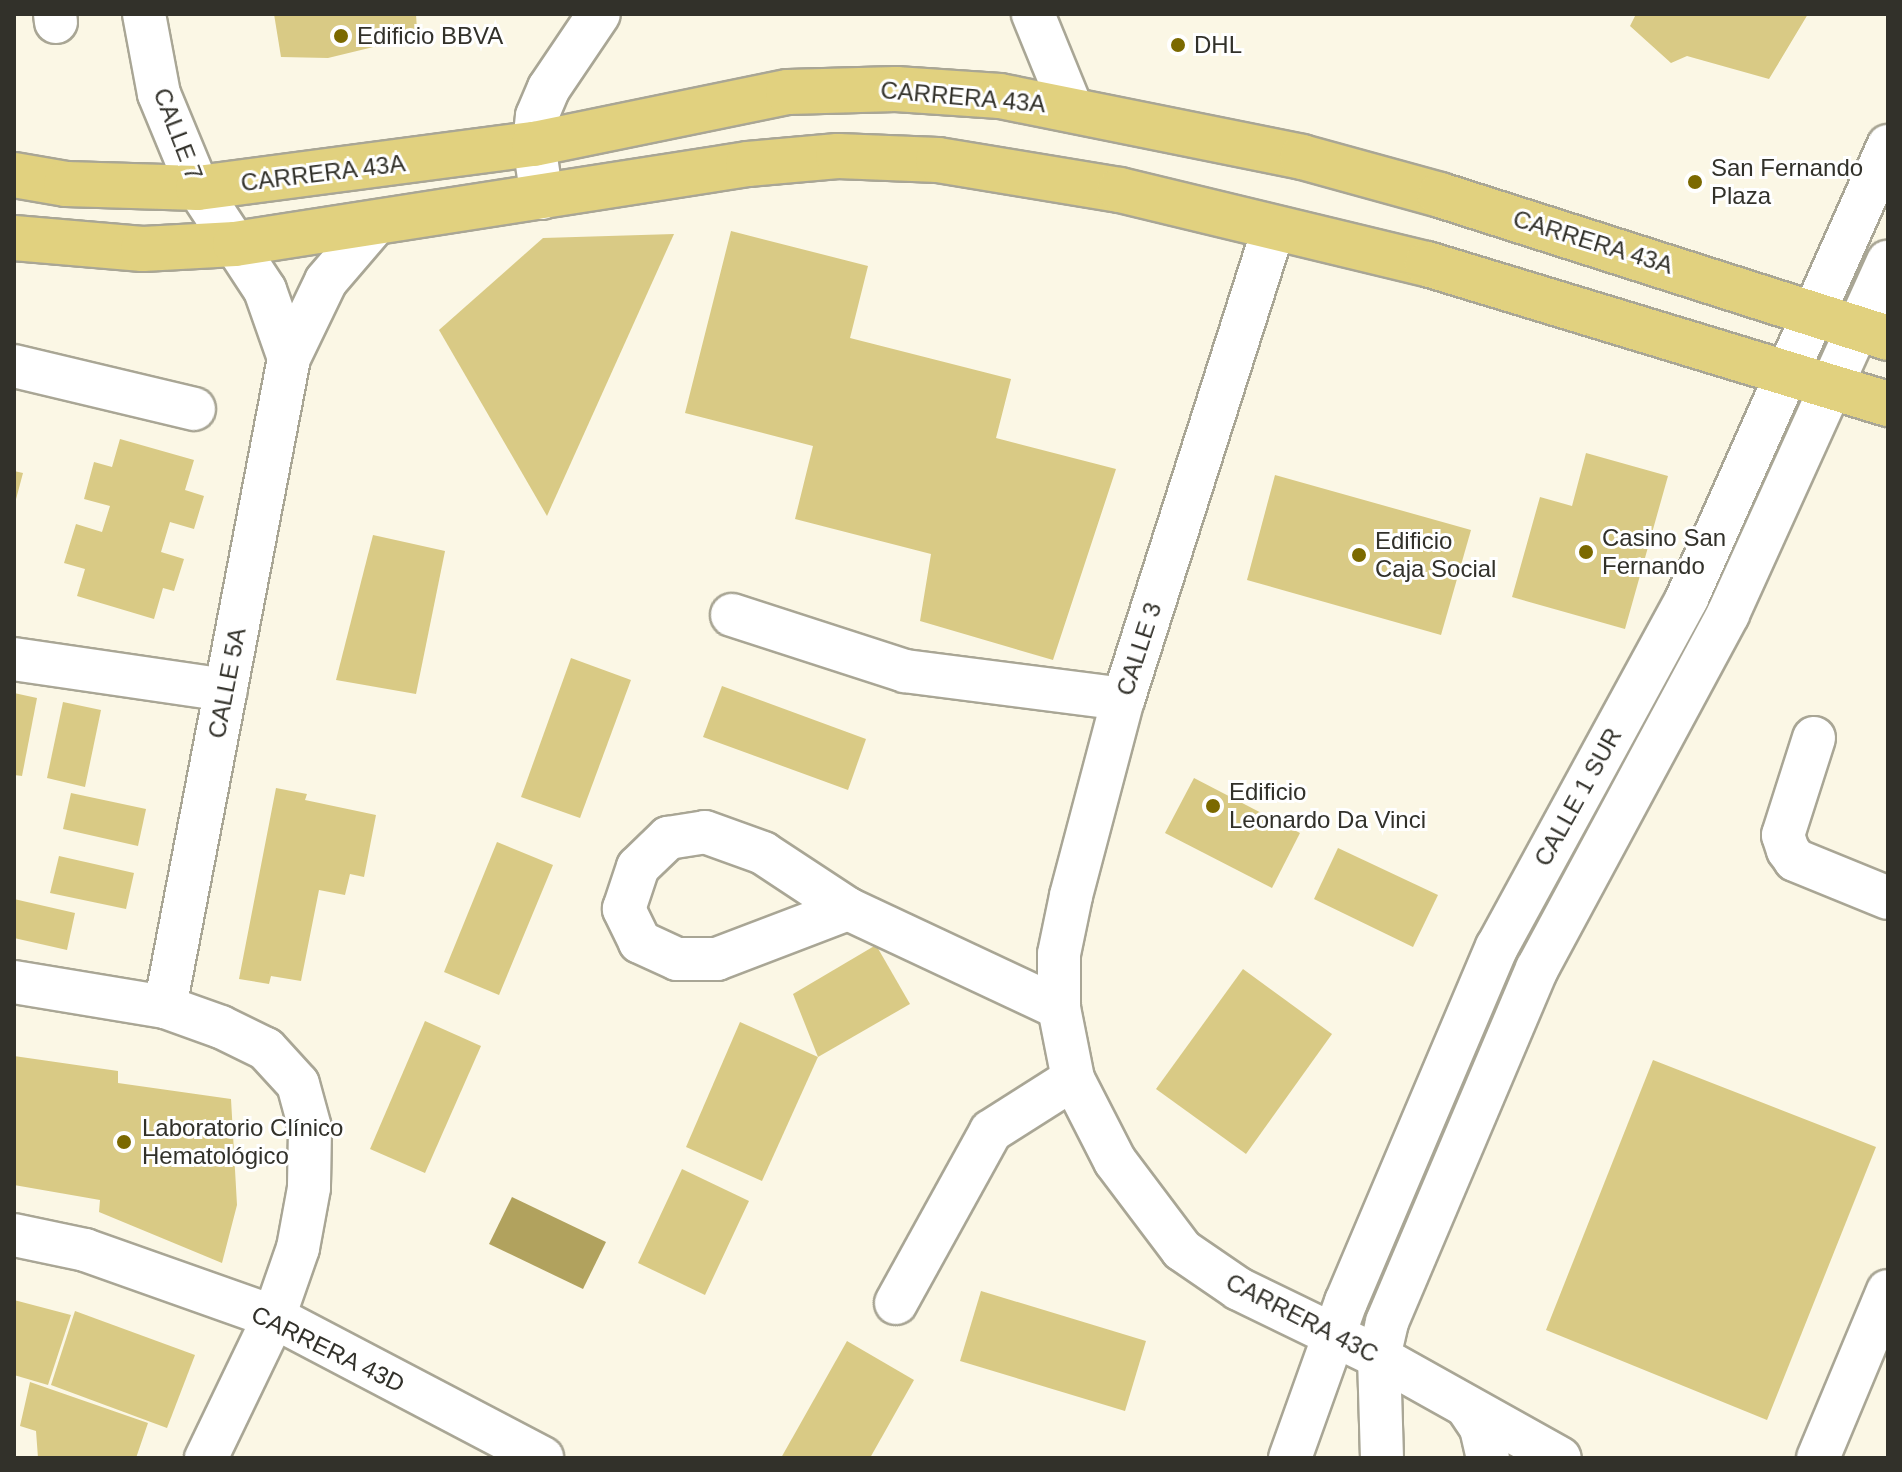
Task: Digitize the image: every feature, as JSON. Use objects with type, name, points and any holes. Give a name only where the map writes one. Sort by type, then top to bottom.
[{"type":"main road","name":"CARRERA 43A","points":[[14,175],[66,184],[198,188],[534,144],[788,92],[896,89],[1071,107],[1302,157],[1440,195],[1812,311],[1873,333]]},
{"type":"main road","points":[[14,238],[143,249],[235,244],[793,159],[938,160],[1107,187],[1427,264],[1787,369],[1888,404]]},
{"type":"street","name":"CALLE 7","points":[[144,14],[159,94],[198,188],[235,244]]},
{"type":"street","points":[[542,198],[534,144],[537,116],[549,88],[599,14]]},
{"type":"street","points":[[1033,14],[1071,107]]},
{"type":"street","name":"CALLE 1 SUR","points":[[1290,1458],[1335,1335],[1497,947],[1687,598],[1888,146]]},
{"type":"street","name":"CALLE 5A","points":[[165,1007],[289,358],[326,281],[374,225]]},
{"type":"street","name":"CALLE 3","points":[[1073,1079],[1059,1008],[1059,954],[1123,699],[1274,227]]},
{"type":"street","points":[[235,244],[265,290],[289,358]]},
{"type":"street","name":"CALLE 1 SUR","points":[[1382,1458],[1379,1357],[1387,1322],[1537,969],[1728,614],[1832,384],[1873,333],[1888,262]]},
{"type":"street","points":[[14,366],[194,409]]},
{"type":"street","points":[[732,615],[905,671],[1123,699]]},
{"type":"street","points":[[14,659],[226,690]]},
{"type":"street","points":[[1814,738],[1783,835],[1788,850],[1795,860],[1888,898]]},
{"type":"street","points":[[848,909],[717,959],[677,959],[640,942],[624,909],[638,867],[668,838],[705,832],[763,853],[848,909],[1059,1008]]},
{"type":"street","points":[[14,982],[165,1007],[266,1049],[298,1084],[310,1128],[309,1188],[298,1248],[274,1317],[206,1458]]},
{"type":"street","points":[[896,1303],[991,1131],[1073,1079]]},
{"type":"street","name":"CARRERA 43C","points":[[1073,1079],[1115,1161],[1182,1250],[1239,1289],[1379,1357],[1560,1458]]},
{"type":"street","name":"CARRERA 43D","points":[[14,1235],[85,1250],[274,1317],[542,1458]]},
{"type":"street","points":[[1818,1458],[1884,1311]]},
{"type":"street","points":[[1467,1407],[1481,1428],[1488,1458]]},
{"type":"shaded area","points":[[512,1197],[606,1242],[583,1289],[489,1244]]},
{"type":"building","name":"Edificio BBVA","points":[[274,14],[416,14],[417,30],[394,42],[328,58],[281,57]]},
{"type":"building","points":[[1636,14],[1808,14],[1769,79],[1687,56],[1671,63],[1630,26]]},
{"type":"building","points":[[731,231],[868,266],[850,338],[1011,379],[996,438],[1116,469],[1053,660],[920,621],[931,554],[795,519],[813,446],[685,413]]},
{"type":"building","points":[[674,234],[547,516],[439,330],[543,238]]},
{"type":"building","points":[[120,439],[194,460],[185,490],[204,496],[194,529],[170,522],[161,552],[184,559],[174,591],[163,588],[154,619],[77,596],[85,569],[64,563],[76,524],[102,532],[110,506],[84,499],[94,462],[112,467]]},
{"type":"building","name":"Casino San Fernando","points":[[1586,453],[1668,476],[1625,629],[1512,597],[1540,497],[1572,506]]},
{"type":"building","points":[[14,471],[23,473],[15,503],[14,502]]},
{"type":"building","name":"Edificio Caja Social","points":[[1275,475],[1471,530],[1441,635],[1247,580]]},
{"type":"building","points":[[373,535],[445,551],[416,694],[336,680]]},
{"type":"building","points":[[571,658],[631,680],[580,818],[521,797]]},
{"type":"building","points":[[722,686],[866,739],[848,790],[703,737]]},
{"type":"building","points":[[14,693],[37,698],[22,776],[14,775]]},
{"type":"building","points":[[63,702],[101,710],[85,787],[47,778]]},
{"type":"building","name":"Edificio Leonardo Da Vinci","points":[[1194,778],[1300,833],[1272,888],[1165,833]]},
{"type":"building","points":[[276,788],[307,794],[305,800],[376,815],[364,877],[350,874],[345,895],[319,890],[301,981],[271,976],[269,984],[239,979]]},
{"type":"building","points":[[71,793],[146,809],[138,846],[63,829]]},
{"type":"building","points":[[497,842],[553,865],[499,995],[444,972]]},
{"type":"building","points":[[1338,848],[1438,895],[1413,947],[1314,899]]},
{"type":"building","points":[[59,856],[134,873],[126,909],[50,893]]},
{"type":"building","points":[[14,899],[75,913],[67,950],[14,938]]},
{"type":"building","points":[[876,945],[910,1004],[818,1057],[793,994]]},
{"type":"building","points":[[1243,969],[1332,1034],[1246,1154],[1156,1089]]},
{"type":"building","points":[[425,1021],[481,1046],[425,1173],[370,1149]]},
{"type":"building","points":[[740,1022],[818,1057],[762,1181],[686,1147]]},
{"type":"building","name":"Laboratorio Clínico Hematológico","points":[[14,1056],[118,1071],[118,1083],[231,1099],[237,1205],[222,1263],[99,1212],[100,1200],[14,1185]]},
{"type":"building","points":[[1653,1060],[1876,1147],[1767,1420],[1546,1330]]},
{"type":"building","points":[[682,1169],[749,1201],[705,1295],[638,1263]]},
{"type":"building","points":[[981,1291],[1146,1341],[1125,1411],[960,1361]]},
{"type":"building","points":[[14,1300],[71,1315],[48,1385],[14,1375]]},
{"type":"building","points":[[75,1311],[195,1355],[167,1428],[51,1385]]},
{"type":"building","points":[[847,1341],[914,1380],[870,1458],[781,1458]]},
{"type":"building","points":[[30,1382],[148,1423],[136,1458],[38,1458],[36,1431],[20,1426]]},
{"type":"place","name":"Edificio BBVA","points":[[341,36]]},
{"type":"place","name":"DHL","points":[[1178,45]]},
{"type":"place","name":"San Fernando Plaza","points":[[1695,182]]},
{"type":"place","name":"Casino San Fernando","points":[[1586,552]]},
{"type":"place","name":"Edificio Caja Social","points":[[1359,555]]},
{"type":"place","name":"Edificio Leonardo Da Vinci","points":[[1213,806]]},
{"type":"place","name":"Laboratorio Clínico Hematológico","points":[[124,1142]]}]
